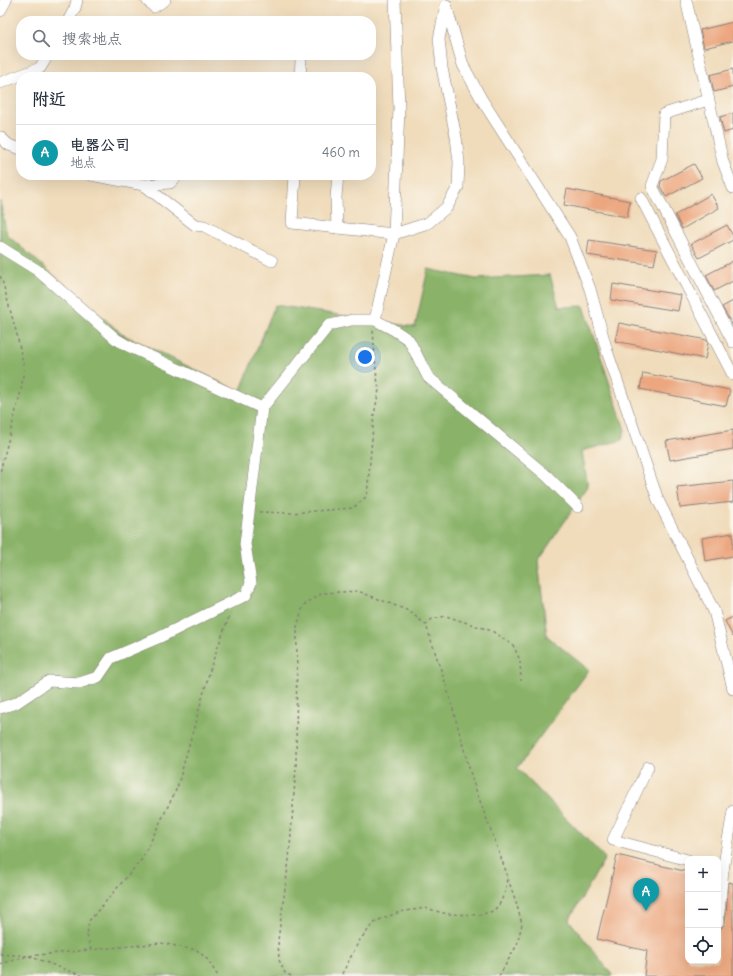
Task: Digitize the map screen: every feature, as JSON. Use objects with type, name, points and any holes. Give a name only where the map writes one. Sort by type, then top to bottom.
[{"type":"street","points":[[0,11],[6,0]]},
{"type":"street","points":[[71,16],[77,0]]},
{"type":"street","points":[[147,0],[154,7],[165,0]]},
{"type":"street","points":[[374,320],[394,234],[400,108],[395,0]]},
{"type":"street","points":[[686,0],[723,162],[733,188]]},
{"type":"street","points":[[295,180],[292,223],[394,234],[428,223],[447,207],[458,187],[459,162],[456,137],[442,68],[439,39],[447,3]]},
{"type":"street","points":[[447,3],[463,65],[482,100],[570,238],[590,289],[606,351],[658,500],[714,611],[733,689]]},
{"type":"street","points":[[29,72],[40,68],[45,60]]},
{"type":"street","points":[[300,72],[301,60]]},
{"type":"street","points":[[0,83],[16,77]]},
{"type":"street","points":[[708,100],[664,114],[662,159],[652,186],[733,342]]},
{"type":"street","points":[[0,137],[9,145],[16,148]]},
{"type":"street","points":[[118,180],[144,185],[170,184],[174,180]]},
{"type":"street","points":[[337,228],[336,197],[338,180]]},
{"type":"street","points":[[144,185],[195,225],[204,226],[272,261]]},
{"type":"street","points":[[641,198],[733,375]]},
{"type":"street","points":[[0,247],[36,270],[116,339],[128,346],[262,408]]},
{"type":"street","points":[[0,708],[16,703],[49,680],[79,683],[98,677],[111,658],[158,638],[246,595],[251,584],[245,544],[262,408],[329,325],[352,320],[374,320],[394,330],[409,340],[428,377],[547,476],[578,507]]},
{"type":"street","points":[[648,767],[613,840],[685,859]]},
{"type":"street","points":[[721,865],[733,811]]},
{"type":"path","points":[[0,276],[17,334],[24,368],[21,391],[0,472]]},
{"type":"path","points":[[249,512],[291,513],[353,508],[367,496],[374,415],[380,390],[376,371],[373,332],[374,320]]},
{"type":"path","points":[[291,976],[285,973],[279,960],[278,940],[289,860],[296,775],[297,627],[305,604],[323,592],[358,591],[409,611],[426,625],[447,688],[473,782],[507,874],[522,924],[517,945],[499,976]]},
{"type":"path","points":[[91,950],[87,935],[89,921],[142,859],[177,788],[212,663],[234,601]]},
{"type":"path","points":[[426,625],[432,619],[446,616],[492,630],[513,645],[520,660],[521,681]]},
{"type":"path","points":[[341,976],[359,941],[373,924],[381,919],[400,912],[425,908],[447,914],[467,915],[480,915],[493,911],[499,905],[506,890],[507,874]]},
{"type":"path","points":[[0,954],[28,956],[161,943],[197,950],[207,960],[218,976]]},
{"type":"path","points":[[0,964],[28,956],[83,976]]},
{"type":"green space","points":[[0,201],[7,235],[122,334],[240,392],[275,305],[415,327],[428,269],[476,279],[550,275],[559,307],[584,306],[625,430],[622,440],[582,451],[588,487],[538,561],[547,636],[589,670],[517,768],[605,858],[569,920],[613,976],[0,976]]},
{"type":"building","points":[[733,22],[733,41],[704,48],[700,30]]},
{"type":"building","points":[[733,69],[733,87],[714,92],[710,75]]},
{"type":"building","points":[[733,113],[733,130],[724,133],[720,117]]},
{"type":"building","points":[[694,164],[702,178],[666,197],[660,186],[661,181]]},
{"type":"building","points":[[567,189],[630,201],[627,217],[564,205]]},
{"type":"building","points":[[711,194],[719,208],[682,229],[675,215]]},
{"type":"building","points":[[727,225],[733,236],[733,240],[699,258],[691,244]]},
{"type":"building","points":[[589,240],[657,250],[654,265],[587,255]]},
{"type":"building","points":[[733,261],[733,281],[714,291],[706,275]]},
{"type":"building","points":[[613,284],[681,295],[678,311],[611,300]]},
{"type":"building","points":[[733,301],[733,326],[722,307]]},
{"type":"building","points":[[619,323],[707,340],[708,343],[705,359],[615,341]]},
{"type":"building","points":[[643,373],[730,390],[726,406],[640,389]]},
{"type":"building","points":[[733,430],[733,449],[670,460],[666,441]]},
{"type":"building","points":[[733,481],[733,502],[680,508],[677,487]]},
{"type":"building","points":[[733,533],[733,556],[705,561],[702,538]]},
{"type":"building","points":[[733,617],[733,637],[725,621]]},
{"type":"building","points":[[617,855],[685,871],[685,964],[721,964],[721,928],[725,923],[729,882],[733,883],[733,976],[644,976],[647,951],[597,939]]},
{"type":"place","name":"电器公司","points":[[646,911]]}]
